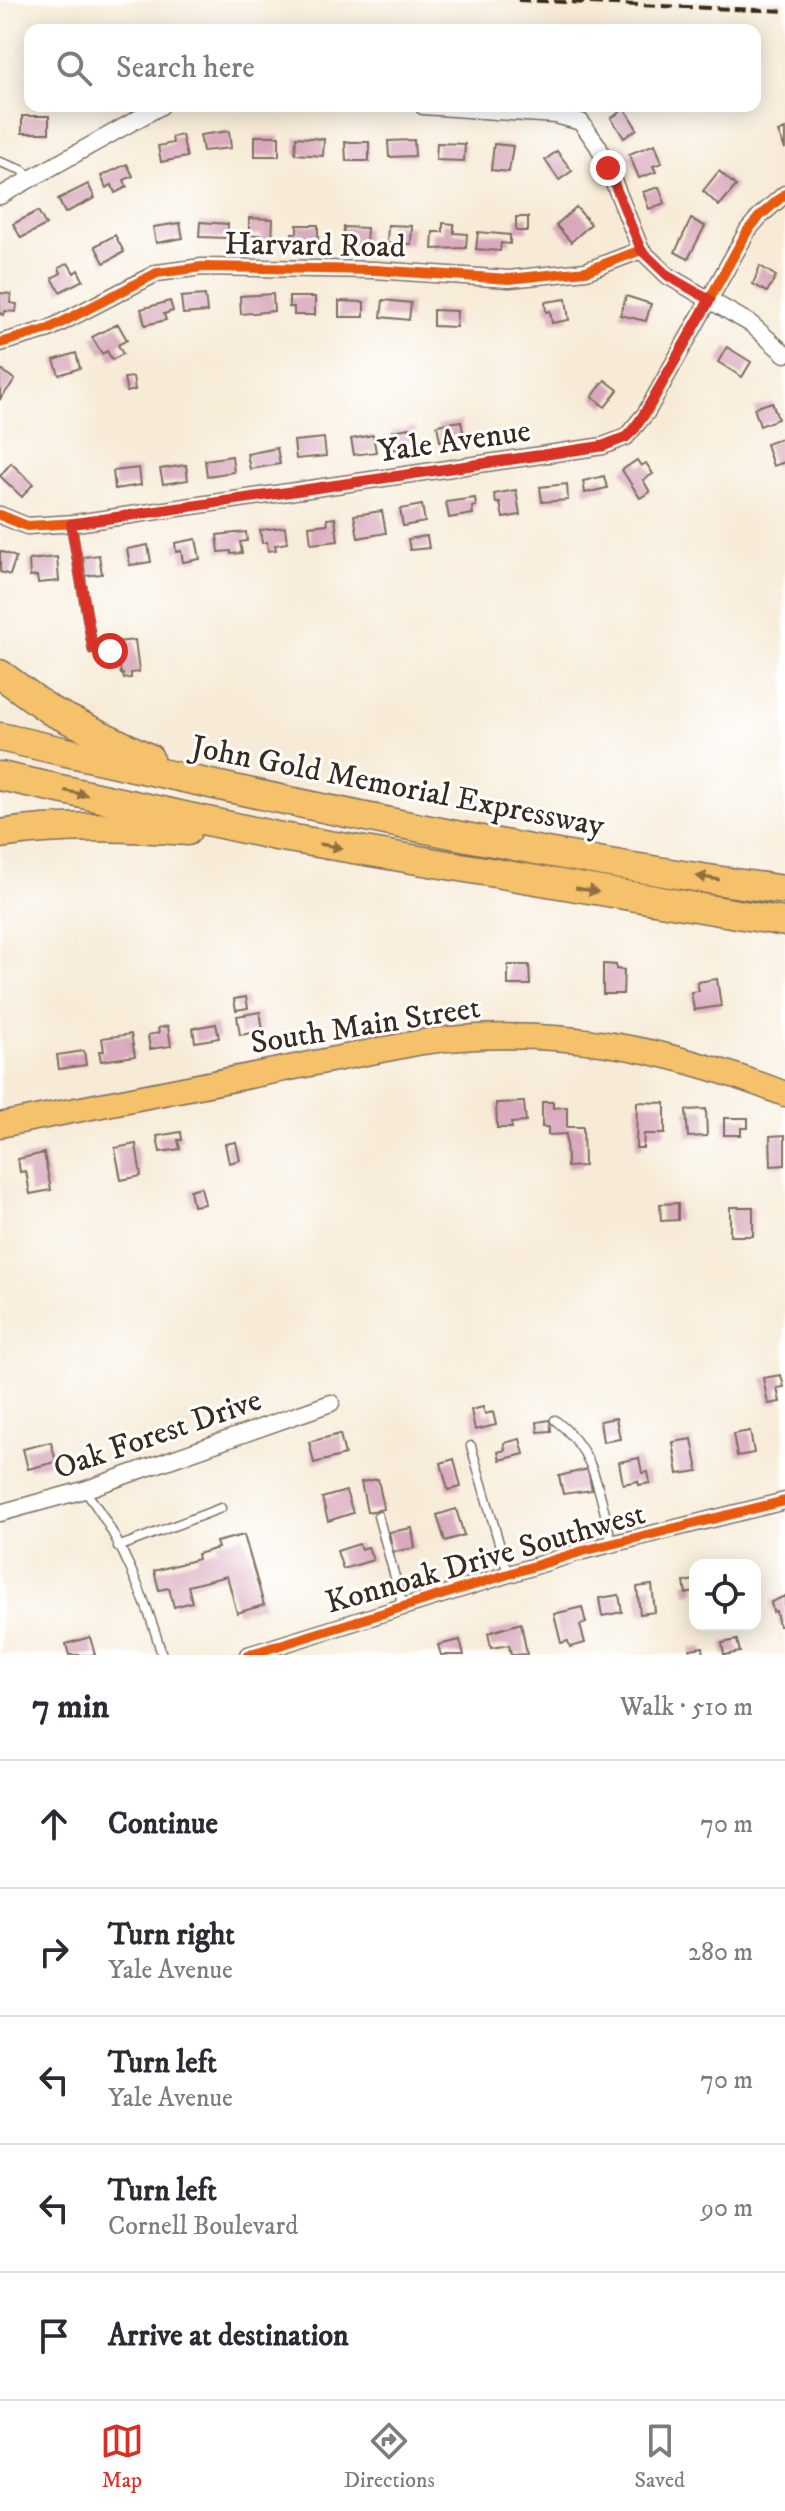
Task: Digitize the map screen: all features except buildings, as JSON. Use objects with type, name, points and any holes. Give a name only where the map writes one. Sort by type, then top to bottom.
[{"type":"highway","points":[[0,674],[51,711],[128,749],[224,788]]},
{"type":"highway","name":"John Gold Memorial Expressway","points":[[0,737],[448,835],[785,890]]},
{"type":"highway","name":"John Gold Memorial Expressway","points":[[0,776],[276,836],[785,922]]},
{"type":"highway","points":[[0,834],[26,830],[129,828],[276,836]]},
{"type":"main road","name":"South Main Street","points":[[0,1125],[407,1045],[491,1036],[541,1036],[613,1043],[702,1064],[785,1094]]},
{"type":"street","points":[[0,196],[150,112]]},
{"type":"street","points":[[512,112],[556,115],[581,122],[598,146],[641,250],[668,276],[751,324],[785,354]]},
{"type":"street","name":"Yale Avenue","points":[[0,515],[27,526],[71,524],[615,442],[635,429],[646,413],[748,230],[766,209],[785,194]]},
{"type":"street","name":"Harvard Road","points":[[0,343],[49,329],[157,273],[202,267],[375,270],[509,279],[586,271],[641,250]]},
{"type":"street","name":"Oak Forest Drive","points":[[0,1513],[84,1490],[331,1403]]},
{"type":"street","name":"Konnoak Drive Southwest","points":[[248,1655],[508,1574],[785,1501]]},
{"type":"lane","points":[[0,162],[22,170],[32,178]]},
{"type":"lane","points":[[71,524],[93,650],[110,651]]},
{"type":"lane","points":[[555,1420],[580,1442],[591,1463],[613,1544]]},
{"type":"lane","points":[[471,1446],[508,1574]]},
{"type":"lane","points":[[84,1490],[118,1547],[152,1621],[162,1655]]},
{"type":"lane","points":[[118,1547],[221,1508]]},
{"type":"lane","points":[[378,1516],[403,1606]]},
{"type":"railway","points":[[518,0],[785,11]]},
{"type":"cycle path","points":[[0,515],[27,526],[76,523],[603,446],[626,437],[646,413],[748,230],[785,194]]},
{"type":"cycle path","points":[[0,343],[49,329],[157,273],[202,267],[375,270],[509,279],[586,271],[641,250]]},
{"type":"cycle path","points":[[248,1655],[583,1551],[785,1501]]},
{"type":"route","points":[[110,651],[93,650],[71,524],[603,446],[626,437],[635,429],[710,300],[668,276],[641,250],[608,168]]}]
